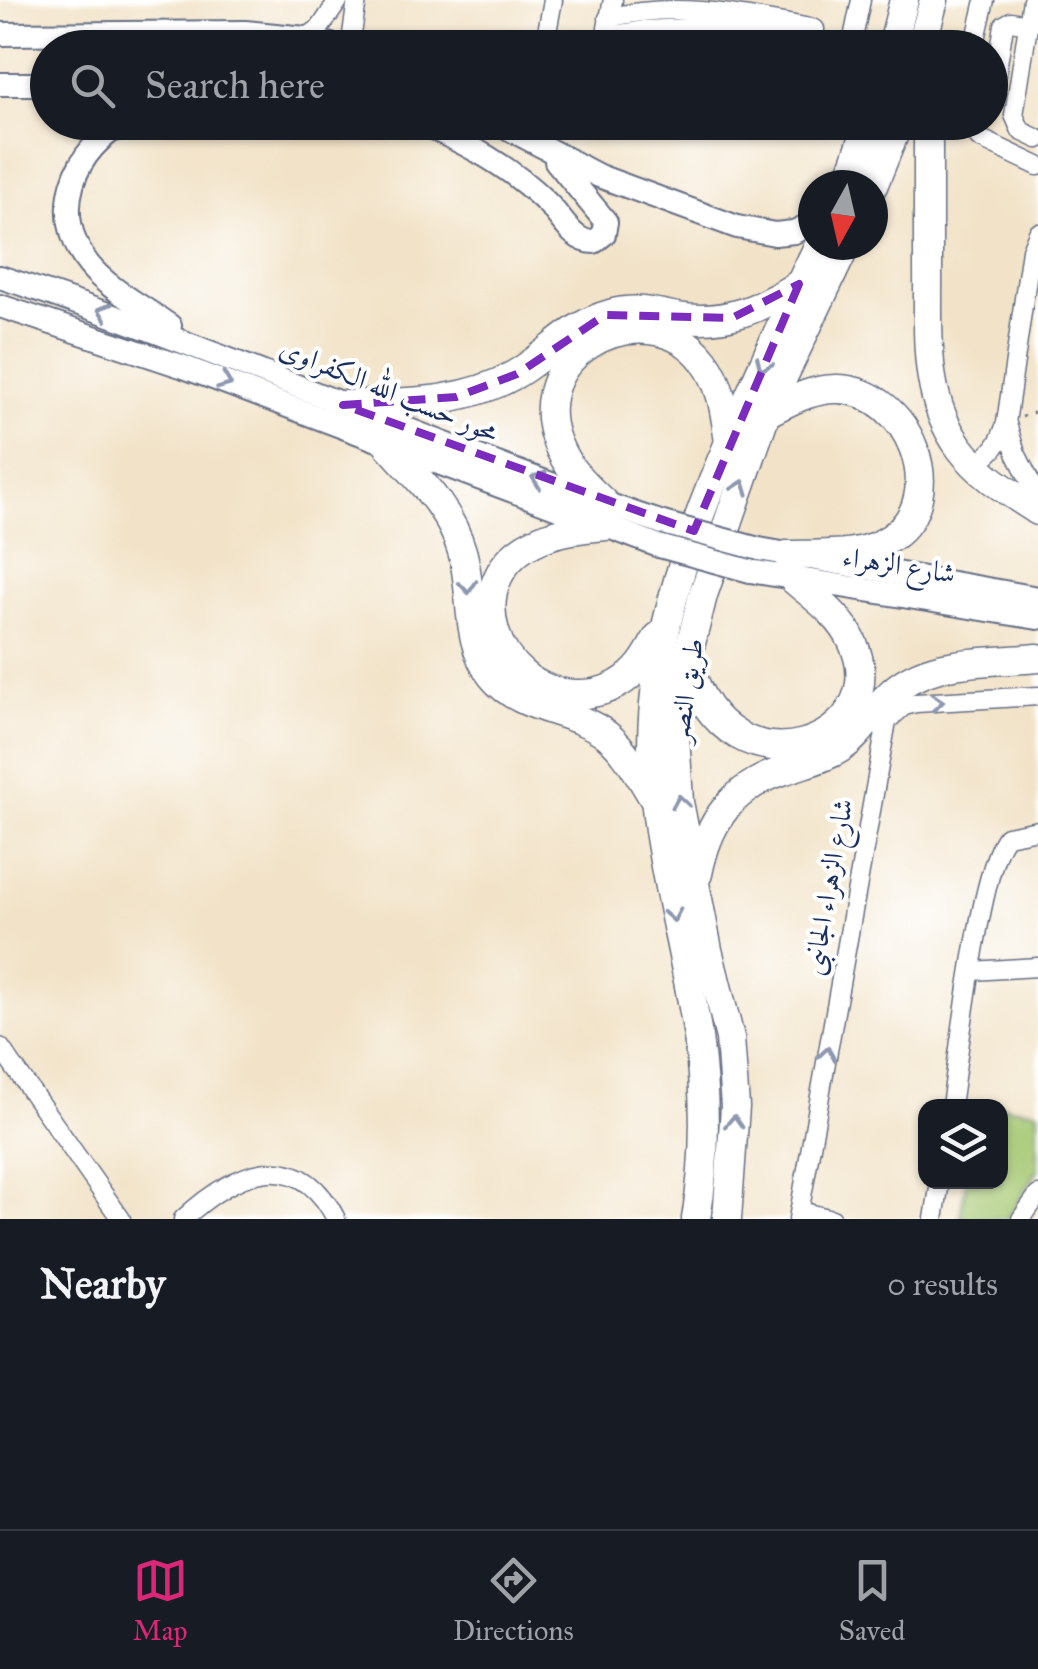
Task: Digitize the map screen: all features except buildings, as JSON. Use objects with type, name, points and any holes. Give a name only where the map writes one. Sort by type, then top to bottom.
[{"type":"highway","points":[[894,30],[904,0]]},
{"type":"highway","points":[[926,30],[934,0]]},
{"type":"highway","points":[[851,170],[862,140]]},
{"type":"highway","points":[[880,170],[892,140]]},
{"type":"highway","points":[[933,140],[930,373],[945,422],[974,464],[1038,511]]},
{"type":"highway","name":"طريق النصر","points":[[696,1219],[704,1112],[698,1038],[667,883],[652,731],[664,627],[691,539],[729,442],[811,260]]},
{"type":"highway","name":"طريق النصر","points":[[727,1219],[734,1106],[730,1038],[696,886],[676,774],[675,733],[687,659],[704,596],[766,413],[839,260]]},
{"type":"highway","points":[[343,405],[456,397],[516,374],[579,327],[605,315],[648,310],[691,318],[732,318],[757,309],[799,284]]},
{"type":"highway","points":[[664,627],[635,671],[617,685],[595,693],[562,694],[541,688],[507,661],[496,640],[493,602],[498,578],[511,559],[528,544],[606,515],[568,464],[557,441],[552,416],[558,376],[577,351],[604,336],[640,330],[684,342],[703,359],[715,380],[729,442]]},
{"type":"highway","points":[[687,659],[700,698],[713,716],[750,743],[792,745],[832,730],[846,718],[856,701],[859,661],[841,623],[791,567],[858,552],[893,537],[915,507],[917,462],[905,426],[892,410],[877,398],[856,390],[814,392],[766,413]]},
{"type":"highway","points":[[388,445],[440,503],[450,522],[468,574],[473,634],[490,674],[515,696],[584,722],[608,736],[656,802]]},
{"type":"highway","points":[[696,886],[713,824],[746,786],[842,747],[866,726],[887,696],[922,673],[948,666],[1038,658]]},
{"type":"main road","points":[[0,34],[30,34]]},
{"type":"main road","points":[[0,84],[30,84]]},
{"type":"main road","points":[[99,140],[82,159],[72,180],[68,202],[77,246],[89,266],[106,281],[202,348]]},
{"type":"main road","points":[[454,140],[501,164],[552,207],[582,241],[600,239],[606,228],[603,216],[535,140]]},
{"type":"main road","points":[[548,152],[598,176],[756,232],[798,230]]},
{"type":"main road","name":"محور حسب الله الكفراوى","points":[[0,277],[202,348],[486,462],[606,515]]},
{"type":"main road","name":"محور حسب الله الكفراوى","points":[[0,306],[123,345],[388,445],[661,534],[750,571]]},
{"type":"main road","name":"محور حسب الله الكفراوى","points":[[661,534],[759,549]]},
{"type":"main road","name":"شارع الزهراء","points":[[759,549],[791,567],[1038,618]]},
{"type":"main road","name":"شارع الزهراء","points":[[750,571],[791,567],[1038,598]]},
{"type":"street","points":[[317,30],[338,0]]},
{"type":"street","points":[[350,30],[357,0]]},
{"type":"street","points":[[547,30],[553,0]]},
{"type":"street","points":[[757,21],[770,0]]},
{"type":"street","points":[[855,30],[862,0]]},
{"type":"street","points":[[978,30],[984,0]]},
{"type":"street","points":[[1032,0],[1014,115],[1021,130],[1038,139]]},
{"type":"street","points":[[619,8],[676,7],[792,30]]},
{"type":"street","points":[[668,30],[757,21]]},
{"type":"street","points":[[1003,30],[1009,21],[1028,24]]},
{"type":"street","points":[[983,140],[1038,166]]},
{"type":"street","points":[[974,464],[990,455],[1001,441],[1006,424],[1031,250],[1038,232]]},
{"type":"street","points":[[1006,424],[1038,497]]},
{"type":"street","name":"شارع الزهراء الجانبى","points":[[799,1215],[886,721],[904,706],[916,703],[1038,696]]},
{"type":"street","points":[[952,1099],[972,971],[999,844],[1018,832],[1038,830]]},
{"type":"street","points":[[972,971],[1038,967]]},
{"type":"street","points":[[0,1047],[121,1219]]},
{"type":"street","points":[[182,1219],[224,1187],[275,1172],[298,1175],[313,1184],[336,1219]]},
{"type":"street","points":[[934,1219],[939,1189]]},
{"type":"street","points":[[1022,1219],[1038,1195]]},
{"type":"street","points":[[799,1215],[832,1219]]},
{"type":"highlighted area","points":[[799,284],[694,531],[343,405],[456,397],[517,374],[605,315],[732,318]]},
{"type":"green space","points":[[1008,1107],[1038,1111],[1038,1170],[1008,1219],[960,1219],[965,1189],[1008,1189]]}]
